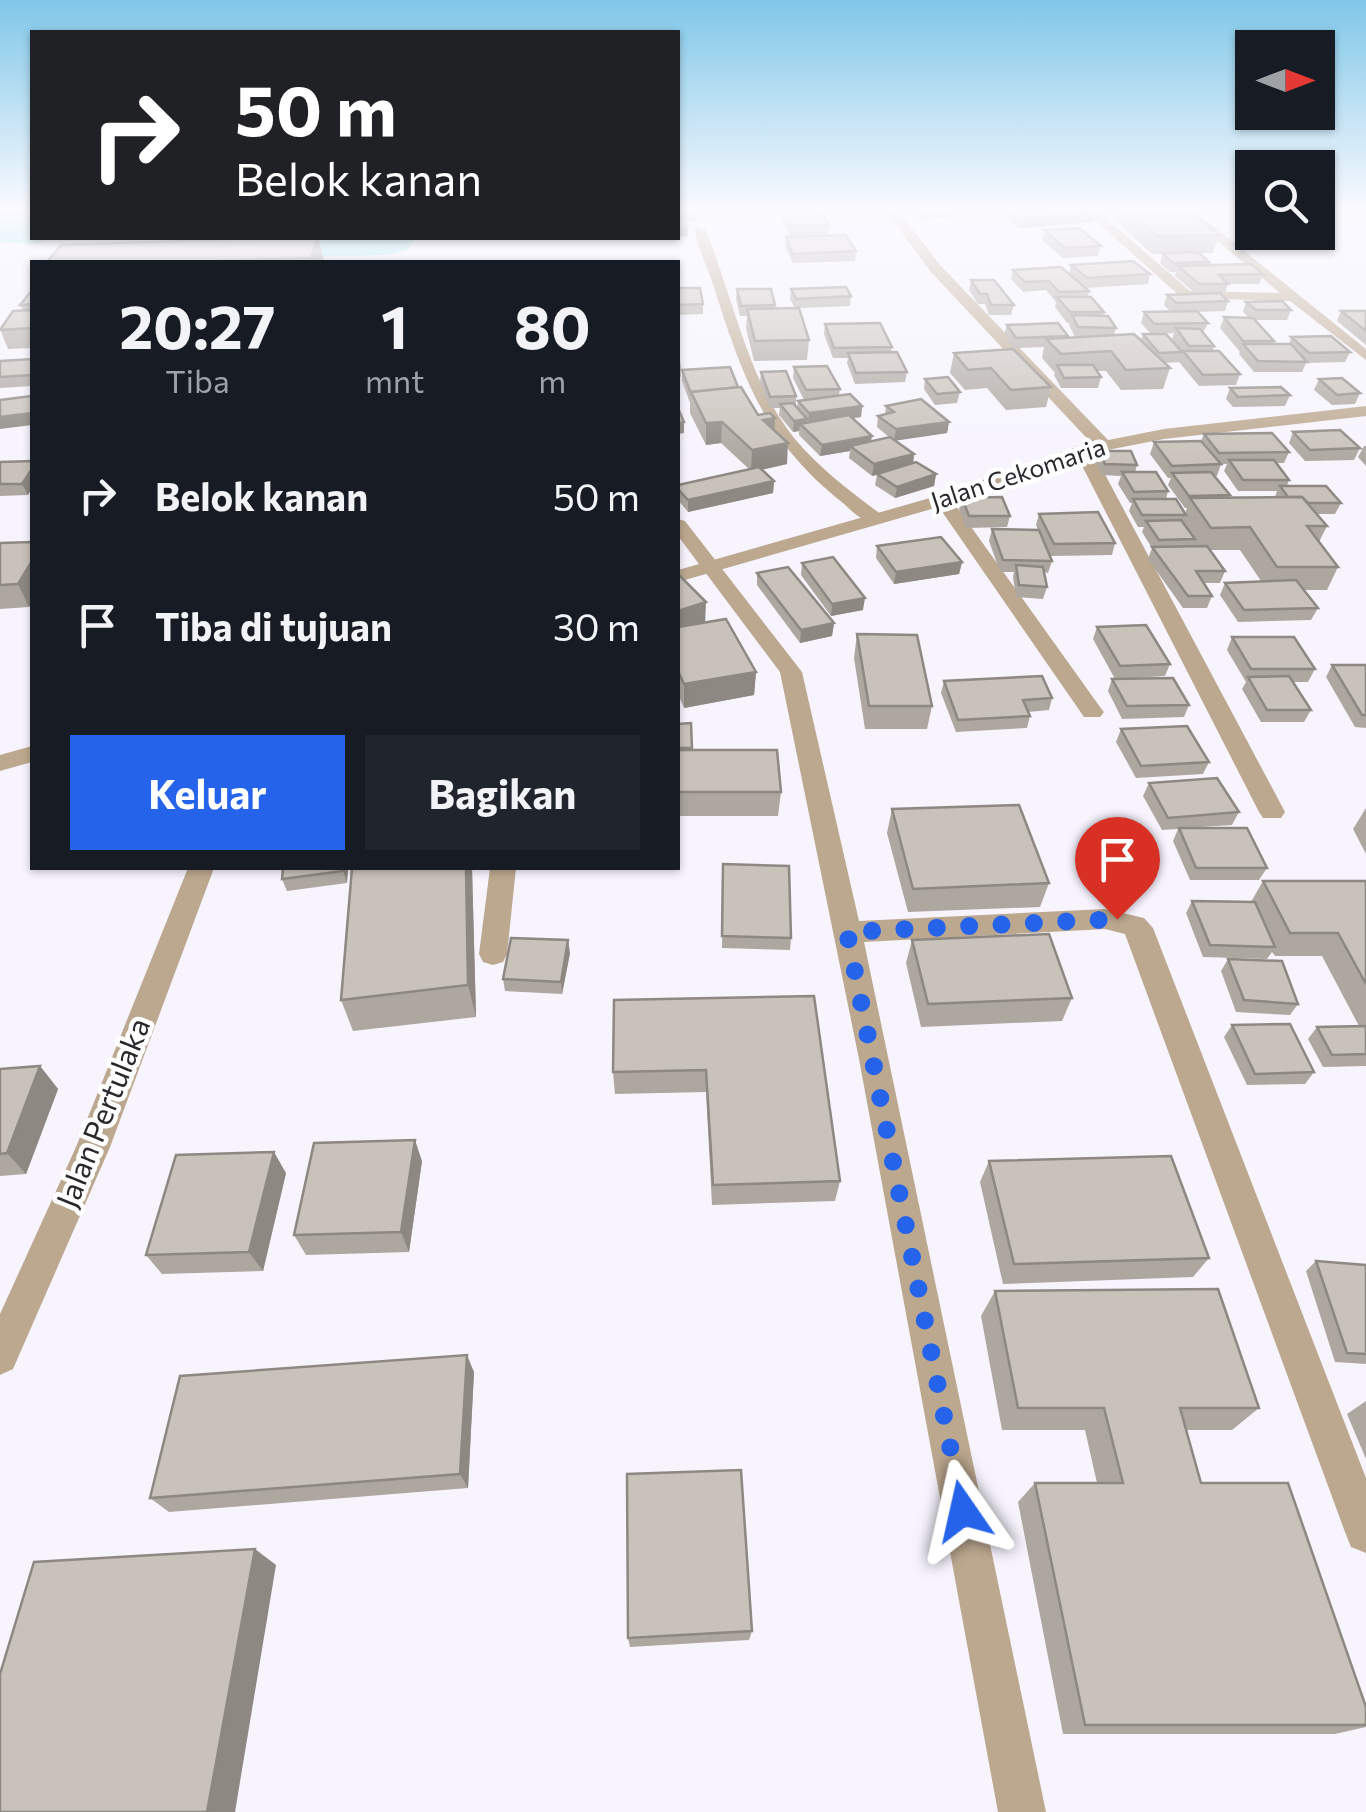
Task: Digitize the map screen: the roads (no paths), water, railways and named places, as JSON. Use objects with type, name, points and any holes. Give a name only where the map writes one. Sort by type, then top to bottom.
[{"type":"street","points":[[722,297],[773,420],[797,452],[838,492],[875,519]]},
{"type":"street","points":[[960,297],[1093,448],[1272,812]]},
{"type":"street","points":[[1243,297],[1294,298],[1366,356]]},
{"type":"street","name":"Jalan Cekomaria","points":[[680,575],[943,500],[1093,448],[1212,427],[1366,410]]},
{"type":"street","points":[[943,500],[1092,712]]},
{"type":"street","points":[[680,527],[714,566],[791,672],[847,932],[1022,1812]]},
{"type":"street","points":[[0,763],[30,755]]},
{"type":"street","name":"Jalan Pertulaka","points":[[0,1356],[93,1147],[200,870]]},
{"type":"street","points":[[493,954],[503,870]]},
{"type":"street","points":[[847,932],[1105,919],[1134,925],[1143,936],[1366,1532]]}]
